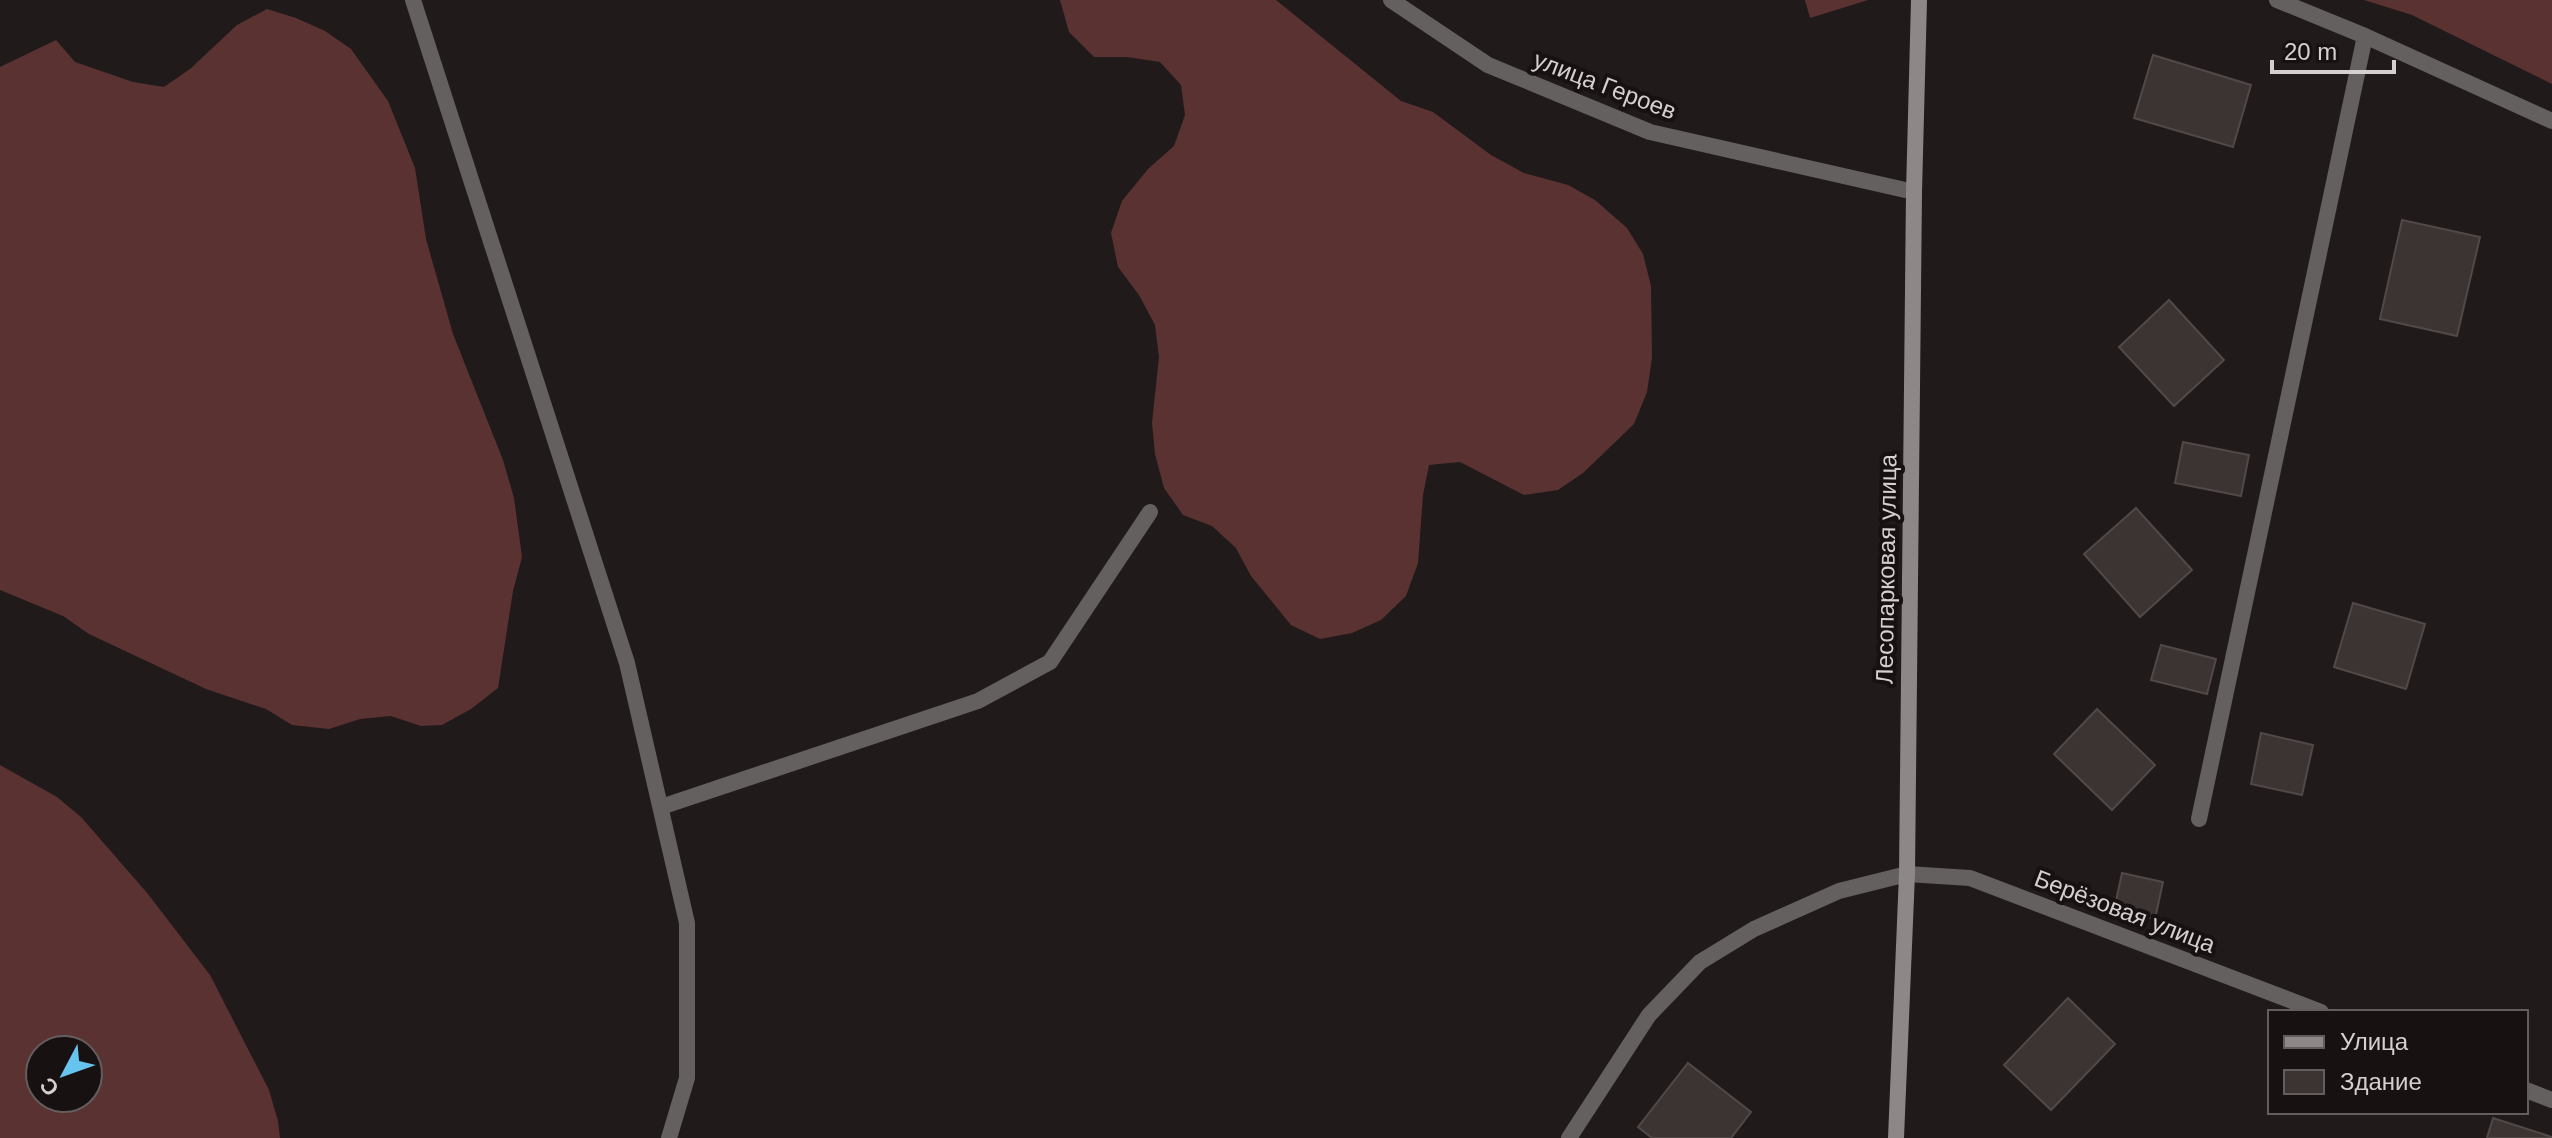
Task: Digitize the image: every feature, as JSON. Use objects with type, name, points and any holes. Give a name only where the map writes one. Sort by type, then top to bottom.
[{"type":"street","points":[[413,0],[627,663],[661,807],[687,923],[687,1078],[669,1138]]},
{"type":"street","name":"улица Героев","points":[[1391,0],[1488,65],[1650,132],[1914,192]]},
{"type":"street","name":"Лесопарковая улица","points":[[1896,1138],[1907,874],[1919,0]]},
{"type":"street","points":[[2277,0],[2365,36],[2552,121]]},
{"type":"street","points":[[2199,819],[2365,36]]},
{"type":"street","points":[[661,807],[978,701],[1050,662],[1150,512]]},
{"type":"street","name":"Берёзовая улица","points":[[1569,1138],[1649,1015],[1700,962],[1754,929],[1839,891],[1907,874],[1970,878],[2316,1010]]},
{"type":"street","points":[[2528,1091],[2552,1100]]},
{"type":"shaded area","points":[[1060,0],[1276,0],[1401,101],[1433,112],[1491,155],[1524,173],[1568,185],[1595,200],[1627,228],[1643,254],[1651,286],[1652,358],[1647,392],[1634,424],[1583,473],[1558,490],[1524,495],[1460,462],[1429,465],[1423,495],[1418,563],[1406,596],[1381,620],[1352,633],[1320,639],[1291,625],[1251,576],[1236,548],[1212,526],[1183,515],[1164,488],[1155,454],[1152,423],[1159,357],[1155,325],[1139,295],[1118,267],[1111,233],[1122,201],[1148,169],[1174,146],[1185,115],[1181,85],[1160,62],[1127,57],[1094,57],[1069,32]]},
{"type":"shaded area","points":[[1805,0],[1868,0],[1810,18]]},
{"type":"shaded area","points":[[2364,0],[2552,0],[2552,84],[2412,15]]},
{"type":"shaded area","points":[[267,9],[325,31],[351,49],[388,101],[415,168],[426,239],[453,334],[503,460],[514,498],[522,557],[513,591],[498,688],[471,709],[442,725],[421,726],[391,716],[360,719],[329,729],[292,725],[266,709],[206,689],[89,634],[63,616],[0,590],[0,67],[56,40],[75,62],[133,82],[164,87],[190,69],[237,25]]},
{"type":"shaded area","points":[[0,765],[57,797],[81,817],[148,894],[210,975],[269,1090],[280,1138],[0,1138]]},
{"type":"building","points":[[2153,55],[2251,85],[2233,147],[2134,118]]},
{"type":"building","points":[[2402,220],[2480,237],[2457,336],[2380,319]]},
{"type":"building","points":[[2169,300],[2224,360],[2174,406],[2119,347]]},
{"type":"building","points":[[2183,442],[2249,455],[2241,496],[2175,483]]},
{"type":"building","points":[[2136,508],[2192,570],[2140,617],[2084,554]]},
{"type":"building","points":[[2353,603],[2425,624],[2406,689],[2334,667]]},
{"type":"building","points":[[2161,645],[2216,659],[2207,694],[2151,680]]},
{"type":"building","points":[[2097,709],[2155,765],[2112,810],[2054,754]]},
{"type":"building","points":[[2261,733],[2313,745],[2302,795],[2251,784]]},
{"type":"building","points":[[2122,873],[2163,882],[2155,919],[2114,910]]},
{"type":"building","points":[[2068,998],[2115,1044],[2051,1110],[2004,1065]]},
{"type":"building","points":[[1688,1063],[1751,1112],[1731,1138],[1652,1138],[1638,1127]]},
{"type":"building","points":[[2493,1118],[2552,1137],[2552,1138],[2487,1138]]}]
